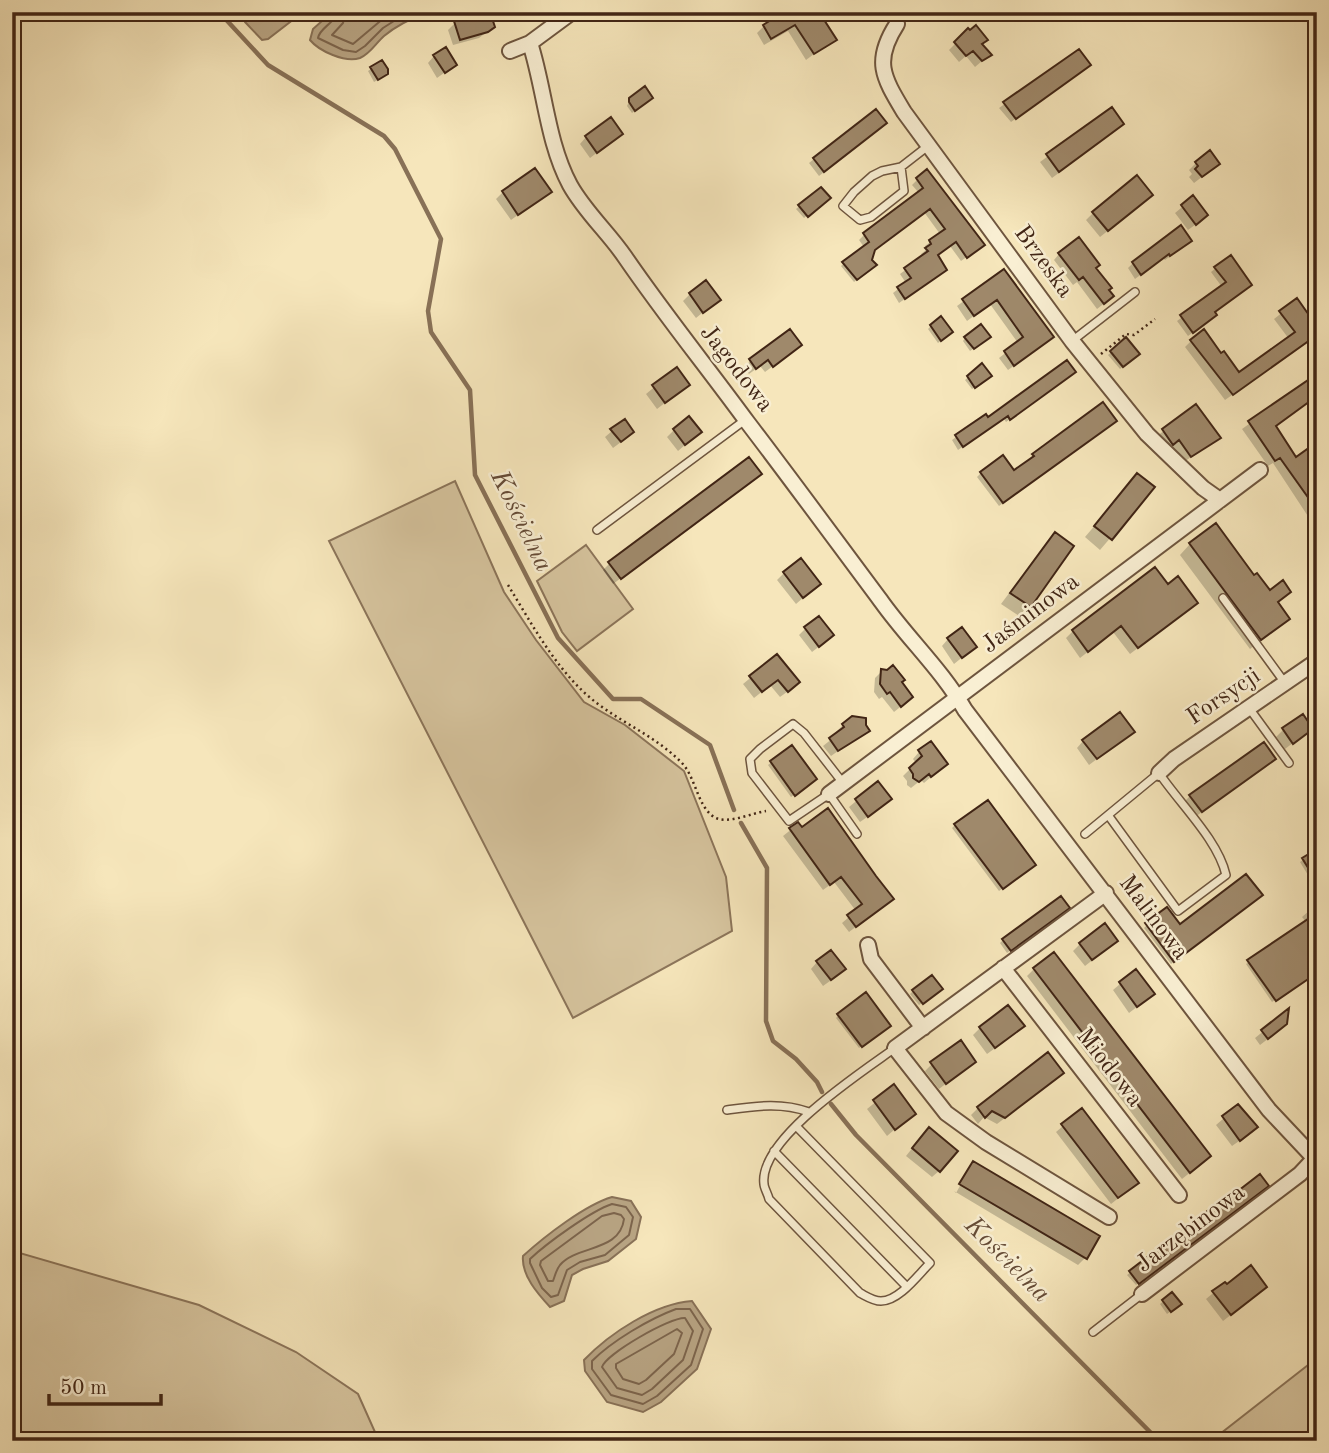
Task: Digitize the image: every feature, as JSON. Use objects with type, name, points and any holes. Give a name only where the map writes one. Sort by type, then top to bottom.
[{"type":"street","points":[[510,51],[530,43],[572,12]]},
{"type":"street","name":"Brzeska","points":[[897,24],[886,41],[882,54],[883,67],[889,88],[904,112],[1072,341],[1162,450],[1220,500]]},
{"type":"street","name":"Jagodowa","points":[[530,43],[548,122],[569,182],[581,204],[617,244],[668,320],[746,419],[889,612],[951,685],[958,697]]},
{"type":"street","name":"Jaśminowa","points":[[829,794],[1260,470]]},
{"type":"street","name":"Forsycji","points":[[1159,773],[1174,759],[1317,661]]},
{"type":"street","name":"Malinowa","points":[[958,697],[965,710],[1269,1110],[1315,1160]]},
{"type":"street","points":[[1106,893],[895,1048],[946,1113],[1003,1153],[1109,1217]]},
{"type":"street","points":[[868,945],[871,959],[923,1028]]},
{"type":"street","name":"Miodowa","points":[[1003,968],[1179,1195]]},
{"type":"street","name":"Jarzębinowa","points":[[1142,1294],[1315,1160]]},
{"type":"lane","points":[[901,167],[904,191],[870,217],[860,220],[843,206],[872,176],[882,170],[901,167],[928,145]]},
{"type":"lane","points":[[1072,341],[1135,292]]},
{"type":"lane","points":[[597,530],[746,419]]},
{"type":"lane","points":[[1223,598],[1285,683]]},
{"type":"lane","points":[[1249,708],[1289,763]]},
{"type":"lane","points":[[843,784],[804,733],[793,724],[760,748],[750,759],[752,773],[789,821],[829,794],[857,834]]},
{"type":"lane","points":[[1085,834],[1108,815],[1159,773],[1206,836],[1223,862],[1226,875],[1178,911],[1108,815]]},
{"type":"lane","points":[[796,1126],[930,1263],[896,1296],[883,1302],[860,1293],[769,1199],[763,1182],[774,1152],[796,1126],[809,1112],[895,1048]]},
{"type":"lane","points":[[727,1110],[767,1105],[796,1107],[809,1112]]},
{"type":"lane","points":[[774,1152],[906,1286]]},
{"type":"lane","name":"Jarzębinowa","points":[[1093,1332],[1142,1294]]},
{"type":"path","points":[[1090,362],[1126,334],[1133,335],[1155,319]]},
{"type":"path","points":[[508,585],[541,637],[584,693],[660,743],[684,764],[708,811],[716,818],[726,820],[780,810]]},
{"type":"shaded area","points":[[455,481],[504,592],[536,640],[584,702],[625,725],[684,771],[726,877],[732,931],[573,1018],[329,541]]},
{"type":"shaded area","points":[[586,545],[633,609],[577,651],[562,632],[537,581]]},
{"type":"shaded area","points":[[12,1246],[16,1252],[199,1305],[296,1352],[358,1394],[379,1441],[12,1441]]},
{"type":"shaded area","points":[[1317,1358],[1317,1441],[1211,1441]]},
{"type":"water","points":[[244,12],[303,12],[268,39],[262,40],[245,22]]},
{"type":"water","points":[[332,12],[428,12],[394,28],[367,54],[360,58],[347,59],[333,55],[310,40],[313,29]]},
{"type":"water","points":[[612,1197],[631,1201],[641,1217],[636,1239],[608,1261],[572,1275],[564,1301],[550,1307],[528,1277],[523,1256],[578,1214]]},
{"type":"water","points":[[692,1301],[711,1329],[697,1369],[661,1402],[643,1412],[607,1402],[585,1371],[584,1360],[606,1340],[648,1314]]},
{"type":"building","points":[[467,12],[490,12],[495,27],[488,32],[460,40],[454,21],[468,16]]},
{"type":"building","points":[[784,12],[819,12],[837,40],[814,54],[795,25],[771,39],[763,25]]},
{"type":"building","points":[[976,25],[988,40],[982,44],[992,55],[982,61],[973,51],[966,56],[954,42],[968,28],[970,30]]},
{"type":"building","points":[[446,47],[457,65],[445,73],[433,55]]},
{"type":"building","points":[[1079,49],[1091,65],[1016,119],[1003,102]]},
{"type":"building","points":[[382,60],[388,74],[378,80],[370,67]]},
{"type":"building","points":[[645,86],[653,98],[635,111],[629,98]]},
{"type":"building","points":[[1112,107],[1124,124],[1059,172],[1046,154]]},
{"type":"building","points":[[876,109],[887,123],[824,172],[813,158]]},
{"type":"building","points":[[611,117],[623,134],[597,153],[585,136]]},
{"type":"building","points":[[1210,150],[1220,164],[1202,177],[1195,169],[1198,166],[1195,162]]},
{"type":"building","points":[[535,168],[552,192],[518,215],[502,191]]},
{"type":"building","points":[[927,169],[985,245],[967,258],[956,242],[938,255],[947,270],[905,299],[897,287],[911,278],[904,268],[928,251],[925,248],[931,244],[929,240],[945,229],[930,209],[875,250],[872,260],[877,265],[857,280],[842,262],[869,242],[863,233],[923,188],[916,178]]},
{"type":"building","points":[[1137,175],[1153,195],[1108,231],[1092,212]]},
{"type":"building","points":[[821,187],[831,198],[808,217],[798,205]]},
{"type":"building","points":[[1193,195],[1208,215],[1196,225],[1181,205]]},
{"type":"building","points":[[1181,225],[1192,241],[1141,275],[1132,262]]},
{"type":"building","points":[[1079,237],[1100,265],[1096,268],[1112,288],[1109,290],[1114,296],[1104,304],[1083,277],[1079,280],[1058,253]]},
{"type":"building","points":[[1231,255],[1252,285],[1215,312],[1217,315],[1193,333],[1180,315],[1226,282],[1214,267]]},
{"type":"building","points":[[1004,269],[1054,337],[1014,366],[1004,351],[1023,337],[997,300],[974,316],[962,299]]},
{"type":"building","points":[[706,280],[721,300],[703,313],[689,293]]},
{"type":"building","points":[[1297,298],[1311,318],[1317,314],[1317,335],[1233,395],[1190,340],[1204,329],[1239,372],[1295,332],[1279,311]]},
{"type":"building","points":[[941,316],[953,332],[941,341],[930,325]]},
{"type":"building","points":[[981,324],[991,337],[974,349],[964,337]]},
{"type":"building","points":[[790,329],[802,345],[773,367],[768,360],[756,369],[749,359]]},
{"type":"building","points":[[1126,337],[1140,354],[1123,367],[1110,351]]},
{"type":"building","points":[[1067,360],[1076,372],[1010,420],[1008,416],[963,447],[955,435],[986,414],[988,417]]},
{"type":"building","points":[[982,363],[992,376],[975,388],[967,376]]},
{"type":"building","points":[[677,367],[690,385],[665,403],[652,385]]},
{"type":"building","points":[[1317,374],[1317,396],[1276,426],[1296,457],[1317,442],[1317,510],[1280,458],[1275,461],[1248,421]]},
{"type":"building","points":[[1103,402],[1117,421],[1003,503],[980,472],[1003,455],[1014,470]]},
{"type":"building","points":[[1196,404],[1221,438],[1191,457],[1179,440],[1173,445],[1162,429]]},
{"type":"building","points":[[689,416],[702,432],[685,445],[673,429]]},
{"type":"building","points":[[625,419],[634,432],[621,442],[610,429]]},
{"type":"building","points":[[749,457],[762,474],[621,579],[608,562]]},
{"type":"building","points":[[1137,473],[1155,487],[1112,540],[1094,526]]},
{"type":"building","points":[[1216,523],[1254,575],[1257,573],[1270,590],[1283,580],[1291,592],[1278,602],[1290,619],[1261,640],[1189,543]]},
{"type":"building","points":[[1055,532],[1074,546],[1031,607],[1010,593]]},
{"type":"building","points":[[801,558],[821,584],[803,598],[783,572]]},
{"type":"building","points":[[1155,567],[1168,584],[1178,576],[1198,603],[1138,648],[1121,626],[1088,652],[1072,630]]},
{"type":"building","points":[[819,616],[834,635],[819,647],[804,627]]},
{"type":"building","points":[[962,627],[977,647],[962,658],[947,638]]},
{"type":"building","points":[[777,654],[800,682],[788,692],[778,680],[762,692],[749,676]]},
{"type":"building","points":[[893,665],[905,680],[902,682],[913,697],[901,707],[880,684],[881,669],[887,670]]},
{"type":"building","points":[[1120,712],[1135,732],[1097,759],[1082,740]]},
{"type":"building","points":[[1303,714],[1313,729],[1293,744],[1282,728]]},
{"type":"building","points":[[852,716],[866,718],[870,731],[838,751],[829,738],[844,727],[842,724]]},
{"type":"building","points":[[931,741],[948,764],[919,782],[913,778],[909,768],[922,756],[918,750]]},
{"type":"building","points":[[1264,742],[1276,759],[1202,812],[1189,795]]},
{"type":"building","points":[[792,745],[817,779],[795,796],[770,761]]},
{"type":"building","points":[[878,781],[892,799],[868,817],[855,799]]},
{"type":"building","points":[[988,800],[1036,865],[1003,889],[954,824]]},
{"type":"building","points":[[828,808],[894,899],[856,927],[847,915],[862,904],[841,877],[830,885],[789,828],[798,822],[802,827]]},
{"type":"building","points":[[1317,849],[1317,882],[1302,858]]},
{"type":"building","points":[[1246,874],[1263,895],[1174,962],[1145,923],[1167,907],[1180,924]]},
{"type":"building","points":[[1061,896],[1070,908],[1011,951],[1002,939]]},
{"type":"building","points":[[1317,913],[1317,973],[1276,1001],[1247,960]]},
{"type":"building","points":[[1105,923],[1118,941],[1092,960],[1079,943]]},
{"type":"building","points":[[831,950],[846,969],[831,980],[816,961]]},
{"type":"building","points":[[1054,952],[1211,1156],[1190,1173],[1033,968]]},
{"type":"building","points":[[1136,969],[1155,994],[1137,1007],[1119,982]]},
{"type":"building","points":[[932,975],[943,989],[923,1004],[912,990]]},
{"type":"building","points":[[866,992],[891,1026],[862,1047],[837,1014]]},
{"type":"building","points":[[1008,1005],[1025,1026],[995,1048],[979,1027]]},
{"type":"building","points":[[1289,1008],[1287,1024],[1268,1039],[1261,1030]]},
{"type":"building","points":[[961,1040],[976,1062],[946,1084],[930,1062]]},
{"type":"building","points":[[1048,1052],[1064,1073],[1005,1118],[992,1111],[985,1118],[977,1107]]},
{"type":"building","points":[[894,1084],[916,1114],[895,1130],[873,1100]]},
{"type":"building","points":[[1238,1104],[1258,1127],[1240,1141],[1222,1116]]},
{"type":"building","points":[[1082,1108],[1139,1183],[1118,1198],[1061,1124]]},
{"type":"building","points":[[929,1127],[958,1151],[940,1172],[912,1148]]},
{"type":"building","points":[[973,1161],[1100,1236],[1087,1259],[959,1184]]},
{"type":"building","points":[[1260,1174],[1269,1186],[1139,1284],[1129,1271]]},
{"type":"building","points":[[1251,1265],[1267,1287],[1231,1315],[1212,1291],[1225,1282],[1227,1284]]},
{"type":"building","points":[[1172,1292],[1182,1304],[1171,1312],[1162,1300]]},
{"type":"waterway","name":"Kościelna","points":[[219,12],[268,65],[384,136],[395,149],[441,239],[428,311],[431,332],[470,390],[475,475],[558,638],[613,699],[641,699],[710,745],[734,810]]},
{"type":"waterway","name":"Kościelna","points":[[741,823],[767,868],[766,1021],[773,1041],[796,1059],[817,1082],[822,1092]]},
{"type":"waterway","name":"Kościelna","points":[[831,1104],[856,1135],[1159,1441]]}]
